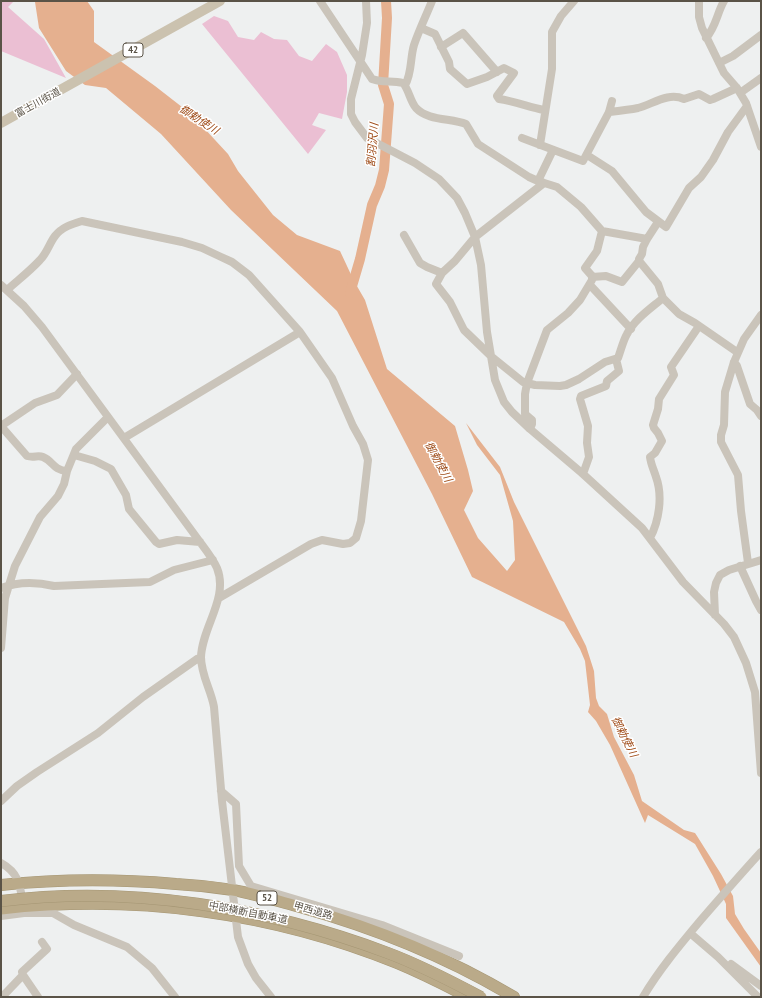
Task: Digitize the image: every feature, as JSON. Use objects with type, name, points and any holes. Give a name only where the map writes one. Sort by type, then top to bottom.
[{"type":"highway","name":"甲西道路","points":[[1,885],[56,881],[124,880],[170,883],[233,890],[328,915],[374,930],[415,946],[514,997]]},
{"type":"highway","name":"中部横断自動車道","points":[[1,902],[75,897],[145,898],[180,901],[252,913],[320,930],[389,953],[423,967],[481,997]]},
{"type":"highway","points":[[1,909],[24,909],[74,903],[123,904],[170,907],[236,916],[320,936],[359,949],[398,963],[468,997]]},
{"type":"main road","name":"富士川街道","points":[[1,123],[220,1]]},
{"type":"street","points":[[320,1],[372,79],[401,83]]},
{"type":"street","points":[[366,1],[367,23],[360,63],[351,99],[351,114],[361,132],[367,138],[376,144],[408,159],[439,179],[457,198],[465,213],[474,237],[481,265],[487,332],[495,380],[504,402],[530,430],[629,515],[650,538],[683,582],[724,624],[734,637],[745,658],[755,692],[759,717],[761,773]]},
{"type":"street","points":[[401,83],[409,75],[414,45],[432,1]]},
{"type":"street","points":[[540,145],[544,110],[552,69],[552,32],[561,16],[574,1]]},
{"type":"street","points":[[699,1],[699,17],[706,38],[724,73],[739,90],[747,106],[761,147]]},
{"type":"street","points":[[706,38],[710,34],[724,1]]},
{"type":"street","points":[[421,28],[435,34],[449,62],[450,69],[467,84],[487,78],[504,68],[514,73],[497,96],[499,99],[544,110]]},
{"type":"street","points":[[442,47],[463,33],[497,72]]},
{"type":"street","points":[[719,63],[733,56],[761,34]]},
{"type":"street","points":[[609,112],[638,108],[664,98],[679,97],[684,99],[699,94],[710,100],[739,90],[761,78]]},
{"type":"street","points":[[401,83],[419,110],[425,114],[466,124],[478,144],[541,182],[557,187],[581,208],[602,231],[647,239]]},
{"type":"street","points":[[522,138],[583,161],[609,112],[612,101]]},
{"type":"street","points":[[587,155],[612,171],[646,212],[666,227],[689,188],[701,177],[713,160],[728,132],[747,106]]},
{"type":"street","points":[[553,150],[541,182],[474,237],[455,261],[442,273],[436,284],[450,302],[464,330],[492,357],[523,382],[535,385],[560,386],[579,379],[605,362],[618,358],[630,329],[641,316],[662,298]]},
{"type":"street","points":[[218,598],[311,544],[322,540],[343,544],[350,543],[356,538],[361,521],[368,460],[363,444],[353,426],[332,378],[300,332],[249,275],[232,262],[202,248],[182,242],[82,221],[67,226],[54,236],[46,254],[38,262],[4,288],[34,317],[200,542],[217,568],[220,587],[201,658],[205,678],[212,697],[238,937],[242,951],[256,978],[270,997]]},
{"type":"street","points":[[530,430],[532,420],[525,414],[524,409],[526,383],[547,330],[568,313],[580,300],[591,281],[606,276],[622,282],[639,261],[643,247],[658,222]]},
{"type":"street","points":[[602,231],[597,251],[585,268],[591,281],[630,329]]},
{"type":"street","points":[[404,235],[420,263],[442,273]]},
{"type":"street","points":[[639,261],[658,284],[662,298],[679,314],[737,352]]},
{"type":"street","points":[[748,563],[738,475],[721,442],[721,435],[724,425],[725,392],[737,352],[744,339],[761,315]]},
{"type":"street","points":[[650,538],[660,509],[657,479],[650,464],[650,457],[662,441],[653,424],[658,409],[659,399],[674,375],[671,367],[699,326]]},
{"type":"street","points":[[124,438],[300,332]]},
{"type":"street","points":[[583,474],[589,457],[587,443],[588,426],[580,399],[581,396],[606,386],[607,381],[619,371],[616,359]]},
{"type":"street","points":[[734,362],[750,404],[761,416]]},
{"type":"street","points":[[67,471],[59,470],[44,457],[40,456],[32,458],[27,456],[1,426],[35,403],[57,395],[76,374]]},
{"type":"street","points":[[1,648],[4,587],[40,517],[58,496],[64,484],[67,471],[76,449],[108,417]]},
{"type":"street","points":[[74,454],[112,469],[126,495],[129,509],[156,542],[159,544],[178,540],[200,542]]},
{"type":"street","points":[[4,587],[15,584],[46,584],[54,586],[150,582],[174,570],[213,560]]},
{"type":"street","points":[[715,615],[714,592],[718,579],[724,572],[761,560]]},
{"type":"street","points":[[740,566],[761,610]]},
{"type":"street","points":[[1,801],[17,786],[98,733],[143,697],[197,659],[201,658]]},
{"type":"street","points":[[221,791],[236,804],[239,866],[251,886],[382,925],[459,956]]},
{"type":"street","points":[[643,997],[665,964],[739,875],[761,852]]},
{"type":"street","points":[[1,863],[7,866],[20,883],[24,909]]},
{"type":"street","points":[[1,916],[24,909],[53,913],[74,925],[127,946],[152,968],[173,996]]},
{"type":"street","points":[[692,931],[758,997]]},
{"type":"street","points":[[2,997],[22,975],[22,972],[48,949],[42,942]]},
{"type":"street","points":[[718,957],[761,986]]},
{"type":"street","points":[[22,975],[38,997]]},
{"type":"shaded area","points":[[1,1],[14,1],[8,7],[44,39],[66,78],[1,51]]},
{"type":"shaded area","points":[[214,16],[228,21],[238,37],[254,40],[261,32],[274,39],[287,40],[299,56],[312,61],[326,44],[337,52],[347,75],[347,92],[342,119],[319,113],[312,125],[326,130],[308,154],[202,24]]},
{"type":"water","name":"御勅使川","points":[[30,1],[87,1],[94,11],[94,42],[191,114],[228,154],[238,171],[273,215],[297,235],[340,251],[365,300],[387,369],[455,426],[473,491],[464,510],[478,538],[507,571],[515,560],[513,521],[500,475],[477,445],[466,423],[500,467],[514,502],[586,646],[594,671],[596,698],[599,706],[607,714],[614,737],[634,775],[642,801],[684,830],[695,833],[733,896],[735,914],[761,953],[761,967],[726,918],[726,904],[713,876],[695,844],[648,815],[645,823],[610,745],[596,721],[588,712],[590,705],[585,661],[580,649],[564,622],[472,577],[432,494],[337,311],[231,210],[161,134],[106,88],[85,85],[66,71],[39,28],[35,2]]},
{"type":"waterway","name":"割羽沢川","points":[[350,293],[360,259],[372,205],[380,186],[384,170],[389,104],[383,85],[387,18],[386,1]]}]
